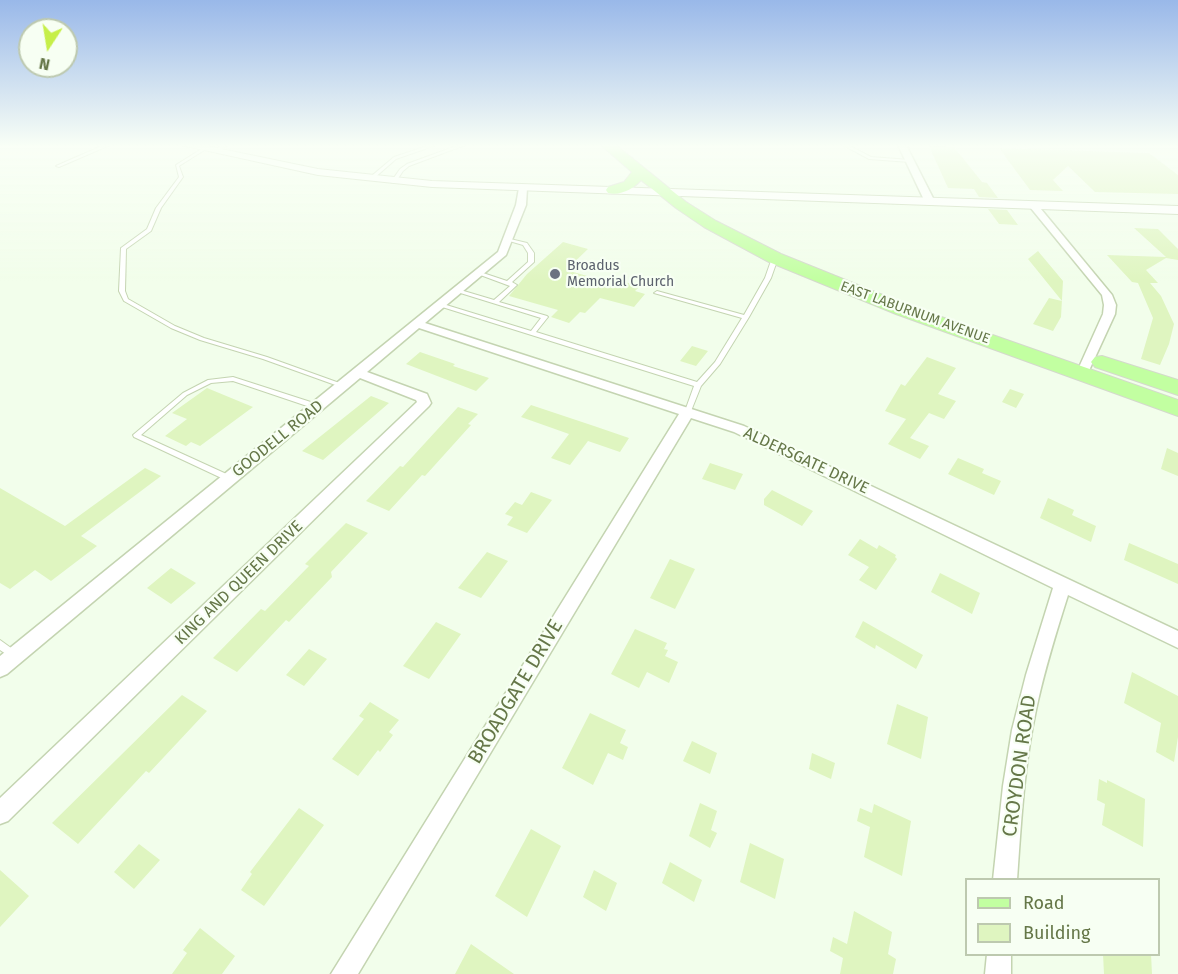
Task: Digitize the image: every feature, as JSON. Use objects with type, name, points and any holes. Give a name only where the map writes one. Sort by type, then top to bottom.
[{"type":"main road","name":"EAST LABURNUM AVENUE","points":[[688,190],[719,213],[760,236],[837,269],[1085,366],[1178,408]]},
{"type":"main road","name":"EAST LABURNUM AVENUE","points":[[664,192],[710,224],[775,258],[893,306],[1085,366],[1178,388]]},
{"type":"street","name":"GOODELL ROAD","points":[[0,668],[502,253],[521,205],[523,190]]},
{"type":"street","points":[[625,190],[1178,210]]},
{"type":"street","points":[[924,190],[930,202]]},
{"type":"street","points":[[1033,205],[1107,296],[1110,305],[1109,314],[1085,366]]},
{"type":"street","name":"ALDERSGATE DRIVE","points":[[418,324],[688,411],[770,443],[1178,640]]},
{"type":"street","name":"KING AND QUEEN DRIVE","points":[[0,813],[424,404],[422,397],[359,373]]},
{"type":"street","name":"BROADGATE DRIVE","points":[[344,974],[688,411]]},
{"type":"street","name":"CROYDON ROAD","points":[[1005,878],[1013,784],[1022,729],[1033,680],[1063,585]]},
{"type":"street","points":[[998,974],[999,956]]},
{"type":"lane","points":[[170,190],[160,202],[149,230],[124,248],[122,291],[126,300],[173,327],[202,339],[265,358],[343,386]]},
{"type":"lane","points":[[508,239],[525,244],[532,260],[508,283]]},
{"type":"lane","points":[[688,411],[698,385],[718,363],[746,317],[768,278],[775,258]]},
{"type":"lane","points":[[478,273],[514,285],[495,302]]},
{"type":"lane","points":[[457,291],[545,317],[532,333]]},
{"type":"lane","points":[[657,293],[746,317]]},
{"type":"lane","points":[[441,305],[698,385]]},
{"type":"lane","points":[[230,479],[136,435],[185,394],[210,381],[233,379],[318,407]]},
{"type":"lane","points":[[0,644],[15,657]]},
{"type":"building","points":[[975,190],[992,190],[998,198],[979,197]]},
{"type":"building","points":[[1093,190],[1178,190],[1178,194]]},
{"type":"building","points":[[988,209],[1007,210],[1018,225],[999,224]]},
{"type":"building","points":[[1134,228],[1158,229],[1178,249],[1178,260],[1166,258],[1146,270],[1158,283],[1150,283],[1161,296],[1174,324],[1160,365],[1141,359],[1153,318],[1138,283],[1132,282],[1107,255],[1166,257]]},
{"type":"building","name":"Broadus Memorial Church","points":[[563,242],[588,249],[566,270],[605,281],[608,278],[640,286],[635,291],[645,294],[634,307],[600,298],[585,313],[580,312],[569,323],[551,317],[558,310],[509,296],[527,274]]},
{"type":"building","points":[[1038,251],[1063,281],[1062,301],[1028,259]]},
{"type":"building","points":[[1049,298],[1062,301],[1061,317],[1053,331],[1033,324]]},
{"type":"building","points":[[692,346],[708,351],[696,366],[680,361]]},
{"type":"building","points":[[420,352],[489,378],[476,391],[406,364]]},
{"type":"building","points":[[927,357],[956,368],[938,394],[956,401],[944,419],[929,413],[910,438],[929,446],[920,459],[888,444],[906,419],[885,411],[901,384],[905,386]]},
{"type":"building","points":[[207,388],[253,407],[200,446],[191,442],[186,446],[165,436],[187,419],[172,413]]},
{"type":"building","points":[[1010,389],[1024,394],[1016,408],[1002,402]]},
{"type":"building","points":[[371,396],[389,403],[323,460],[302,451]]},
{"type":"building","points":[[531,405],[629,438],[620,452],[588,441],[570,465],[551,458],[569,434],[521,417]]},
{"type":"building","points":[[458,407],[478,414],[468,424],[471,425],[425,476],[422,475],[389,511],[366,501],[400,466],[403,467]]},
{"type":"building","points":[[1167,448],[1178,453],[1178,476],[1161,469]]},
{"type":"building","points":[[958,458],[984,469],[982,473],[1001,481],[994,495],[948,474]]},
{"type":"building","points":[[710,463],[743,474],[735,490],[702,479]]},
{"type":"building","points":[[145,468],[161,476],[81,536],[97,546],[51,581],[35,570],[10,589],[0,583],[0,488],[65,526]]},
{"type":"building","points":[[772,490],[813,511],[802,526],[764,505],[764,499]]},
{"type":"building","points":[[531,492],[552,500],[527,533],[507,525],[513,517],[505,514],[515,502],[522,505]]},
{"type":"building","points":[[1048,498],[1074,510],[1072,515],[1096,526],[1091,542],[1040,518]]},
{"type":"building","points":[[346,523],[368,533],[331,572],[332,577],[289,622],[286,620],[237,672],[213,658],[261,609],[265,611],[309,566],[305,564]]},
{"type":"building","points":[[860,539],[877,549],[879,545],[896,555],[897,559],[876,590],[859,580],[869,567],[848,555]]},
{"type":"building","points":[[1129,543],[1178,564],[1178,584],[1124,560]]},
{"type":"building","points":[[487,552],[508,561],[481,598],[458,588]]},
{"type":"building","points":[[670,559],[695,569],[675,609],[650,598]]},
{"type":"building","points":[[171,568],[196,583],[171,604],[147,588]]},
{"type":"building","points":[[940,573],[980,593],[972,614],[931,592]]},
{"type":"building","points":[[863,621],[923,655],[916,669],[876,645],[875,649],[855,637]]},
{"type":"building","points":[[436,622],[461,634],[429,679],[403,666]]},
{"type":"building","points":[[635,629],[667,643],[664,649],[668,650],[665,656],[678,662],[669,683],[647,672],[639,688],[611,674]]},
{"type":"building","points":[[309,649],[327,659],[304,686],[286,675]]},
{"type":"building","points":[[1132,672],[1178,696],[1178,737],[1174,762],[1156,752],[1161,723],[1124,703]]},
{"type":"building","points":[[182,695],[207,711],[149,773],[146,771],[78,844],[52,823]]},
{"type":"building","points":[[370,702],[399,720],[389,732],[393,735],[358,776],[332,759],[364,719],[359,716]]},
{"type":"building","points":[[897,704],[928,717],[921,759],[887,744]]},
{"type":"building","points":[[590,713],[626,730],[620,743],[628,747],[623,760],[608,753],[593,785],[562,768]]},
{"type":"building","points":[[692,741],[717,753],[710,774],[683,761]]},
{"type":"building","points":[[812,753],[835,763],[831,779],[809,769]]},
{"type":"building","points":[[1099,779],[1107,783],[1107,780],[1145,799],[1143,847],[1102,825],[1105,804],[1097,800]]},
{"type":"building","points":[[700,803],[717,811],[711,830],[717,833],[710,848],[689,836]]},
{"type":"building","points":[[874,804],[911,821],[902,876],[864,857],[870,827],[857,821],[860,808],[872,813]]},
{"type":"building","points":[[299,808],[324,825],[264,906],[241,890],[252,874],[250,872]]},
{"type":"building","points":[[531,829],[561,846],[527,917],[495,896]]},
{"type":"building","points":[[750,843],[784,859],[775,899],[740,882]]},
{"type":"building","points":[[139,844],[160,860],[134,889],[114,872]]},
{"type":"building","points":[[670,862],[702,880],[694,902],[662,883]]},
{"type":"building","points":[[0,870],[29,896],[0,927]]},
{"type":"building","points":[[594,870],[617,883],[606,911],[583,897]]},
{"type":"building","points":[[854,911],[892,932],[888,954],[896,959],[893,974],[840,974],[843,958],[830,951],[833,937],[847,944]]},
{"type":"building","points":[[200,928],[235,956],[222,974],[172,974],[187,953],[183,950]]},
{"type":"building","points":[[471,944],[514,974],[455,974]]},
{"type":"building","points":[[1103,956],[1151,956],[1152,974],[1104,974]]},
{"type":"place","name":"Broadus Memorial Church","points":[[555,274]]}]
